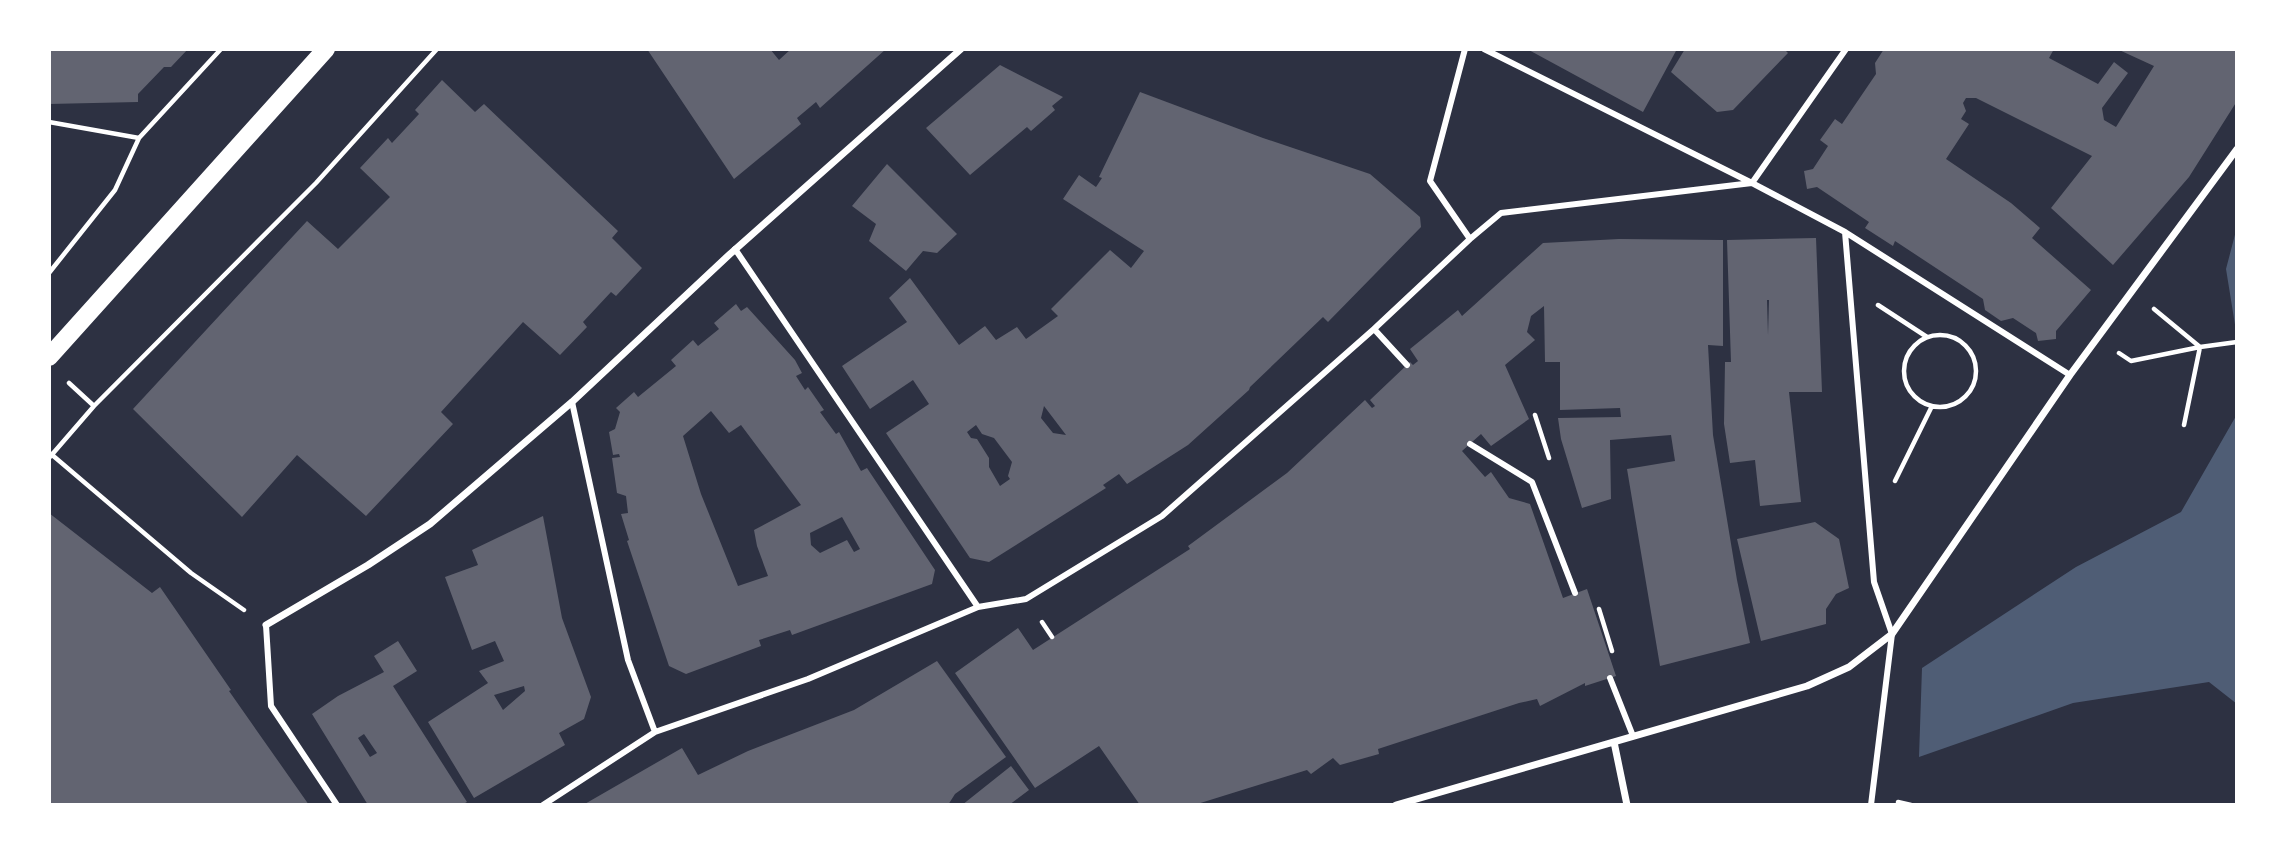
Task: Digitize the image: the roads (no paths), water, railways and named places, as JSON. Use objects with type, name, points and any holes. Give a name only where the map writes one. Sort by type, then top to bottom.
[{"type":"main road","points":[[49,357],[326,49]]},
{"type":"street","points":[[337,805],[271,706],[266,625],[368,565],[430,524],[572,402],[735,249],[961,49]]},
{"type":"street","points":[[1465,49],[1430,181],[1470,239]]},
{"type":"street","points":[[1484,49],[1845,232],[2070,375]]},
{"type":"street","points":[[543,805],[655,732],[808,679],[978,607],[1026,598],[1163,516],[1502,213],[1752,183],[1846,49]]},
{"type":"street","points":[[1396,805],[1807,687],[1849,667],[1892,634],[2070,375],[2237,149]]},
{"type":"street","points":[[1845,232],[1874,582],[1892,634],[1871,805]]},
{"type":"street","points":[[735,249],[978,607]]},
{"type":"street","points":[[1374,329],[1407,365]]},
{"type":"street","points":[[572,402],[628,660],[655,732]]},
{"type":"street","points":[[1470,444],[1532,482],[1575,593]]},
{"type":"street","points":[[1610,678],[1633,736]]},
{"type":"street","points":[[1614,742],[1627,805]]},
{"type":"water","points":[[2237,227],[2237,704],[2209,682],[2073,703],[1919,757],[1922,668],[2076,567],[2181,512],[2236,416],[2236,331],[2226,269]]}]
